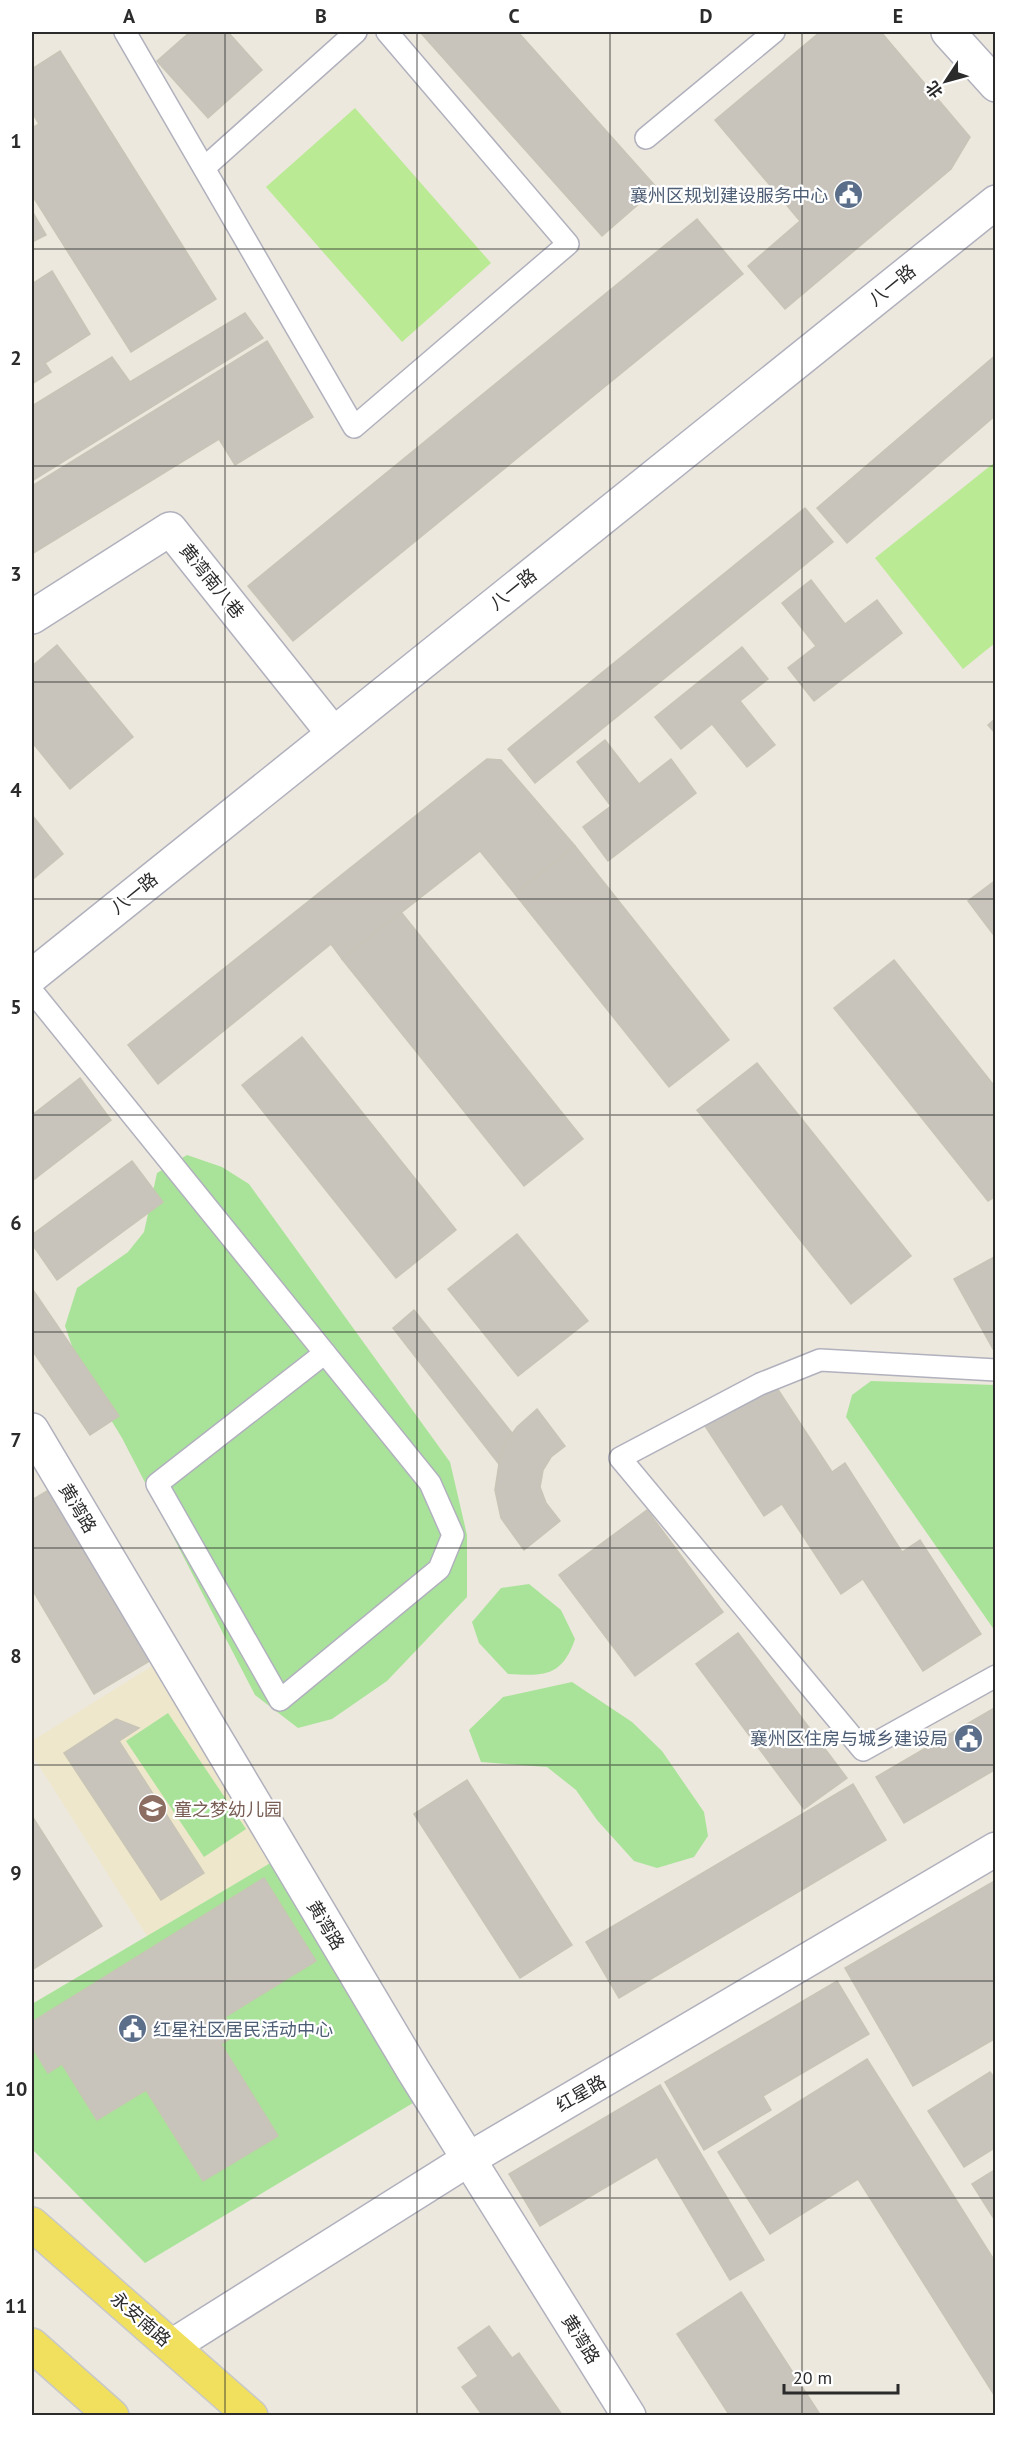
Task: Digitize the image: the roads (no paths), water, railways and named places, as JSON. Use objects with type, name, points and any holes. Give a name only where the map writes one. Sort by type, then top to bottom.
[{"type":"main road","name":"永安南路","points":[[32,2224],[251,2415]]},
{"type":"main road","points":[[32,2345],[112,2415]]},
{"type":"street","points":[[948,32],[996,85]]},
{"type":"street","name":"八一路","points":[[32,976],[996,202]]},
{"type":"street","name":"黄湾南八巷","points":[[32,617],[170,529],[333,733]]},
{"type":"street","name":"黄湾路","points":[[32,1430],[413,2070],[629,2415]]},
{"type":"street","name":"红星路","points":[[172,2346],[469,2159],[996,1849]]},
{"type":"lane","points":[[125,32],[354,427],[568,244],[387,32]]},
{"type":"lane","points":[[204,168],[356,32]]},
{"type":"lane","points":[[646,138],[774,32]]},
{"type":"lane","points":[[32,991],[325,1353],[429,1483],[453,1535],[439,1569],[280,1700],[157,1484],[325,1353]]},
{"type":"lane","points":[[996,1370],[820,1360],[760,1384],[620,1458],[863,1750],[996,1676]]},
{"type":"place","name":"襄州区规划建设服务中心","points":[[849,195]]},
{"type":"place","name":"襄州区住房与城乡建设局","points":[[969,1738]]},
{"type":"place","name":"童之梦幼儿园","points":[[153,1809]]},
{"type":"place","name":"红星社区居民活动中心","points":[[132,2029]]}]
